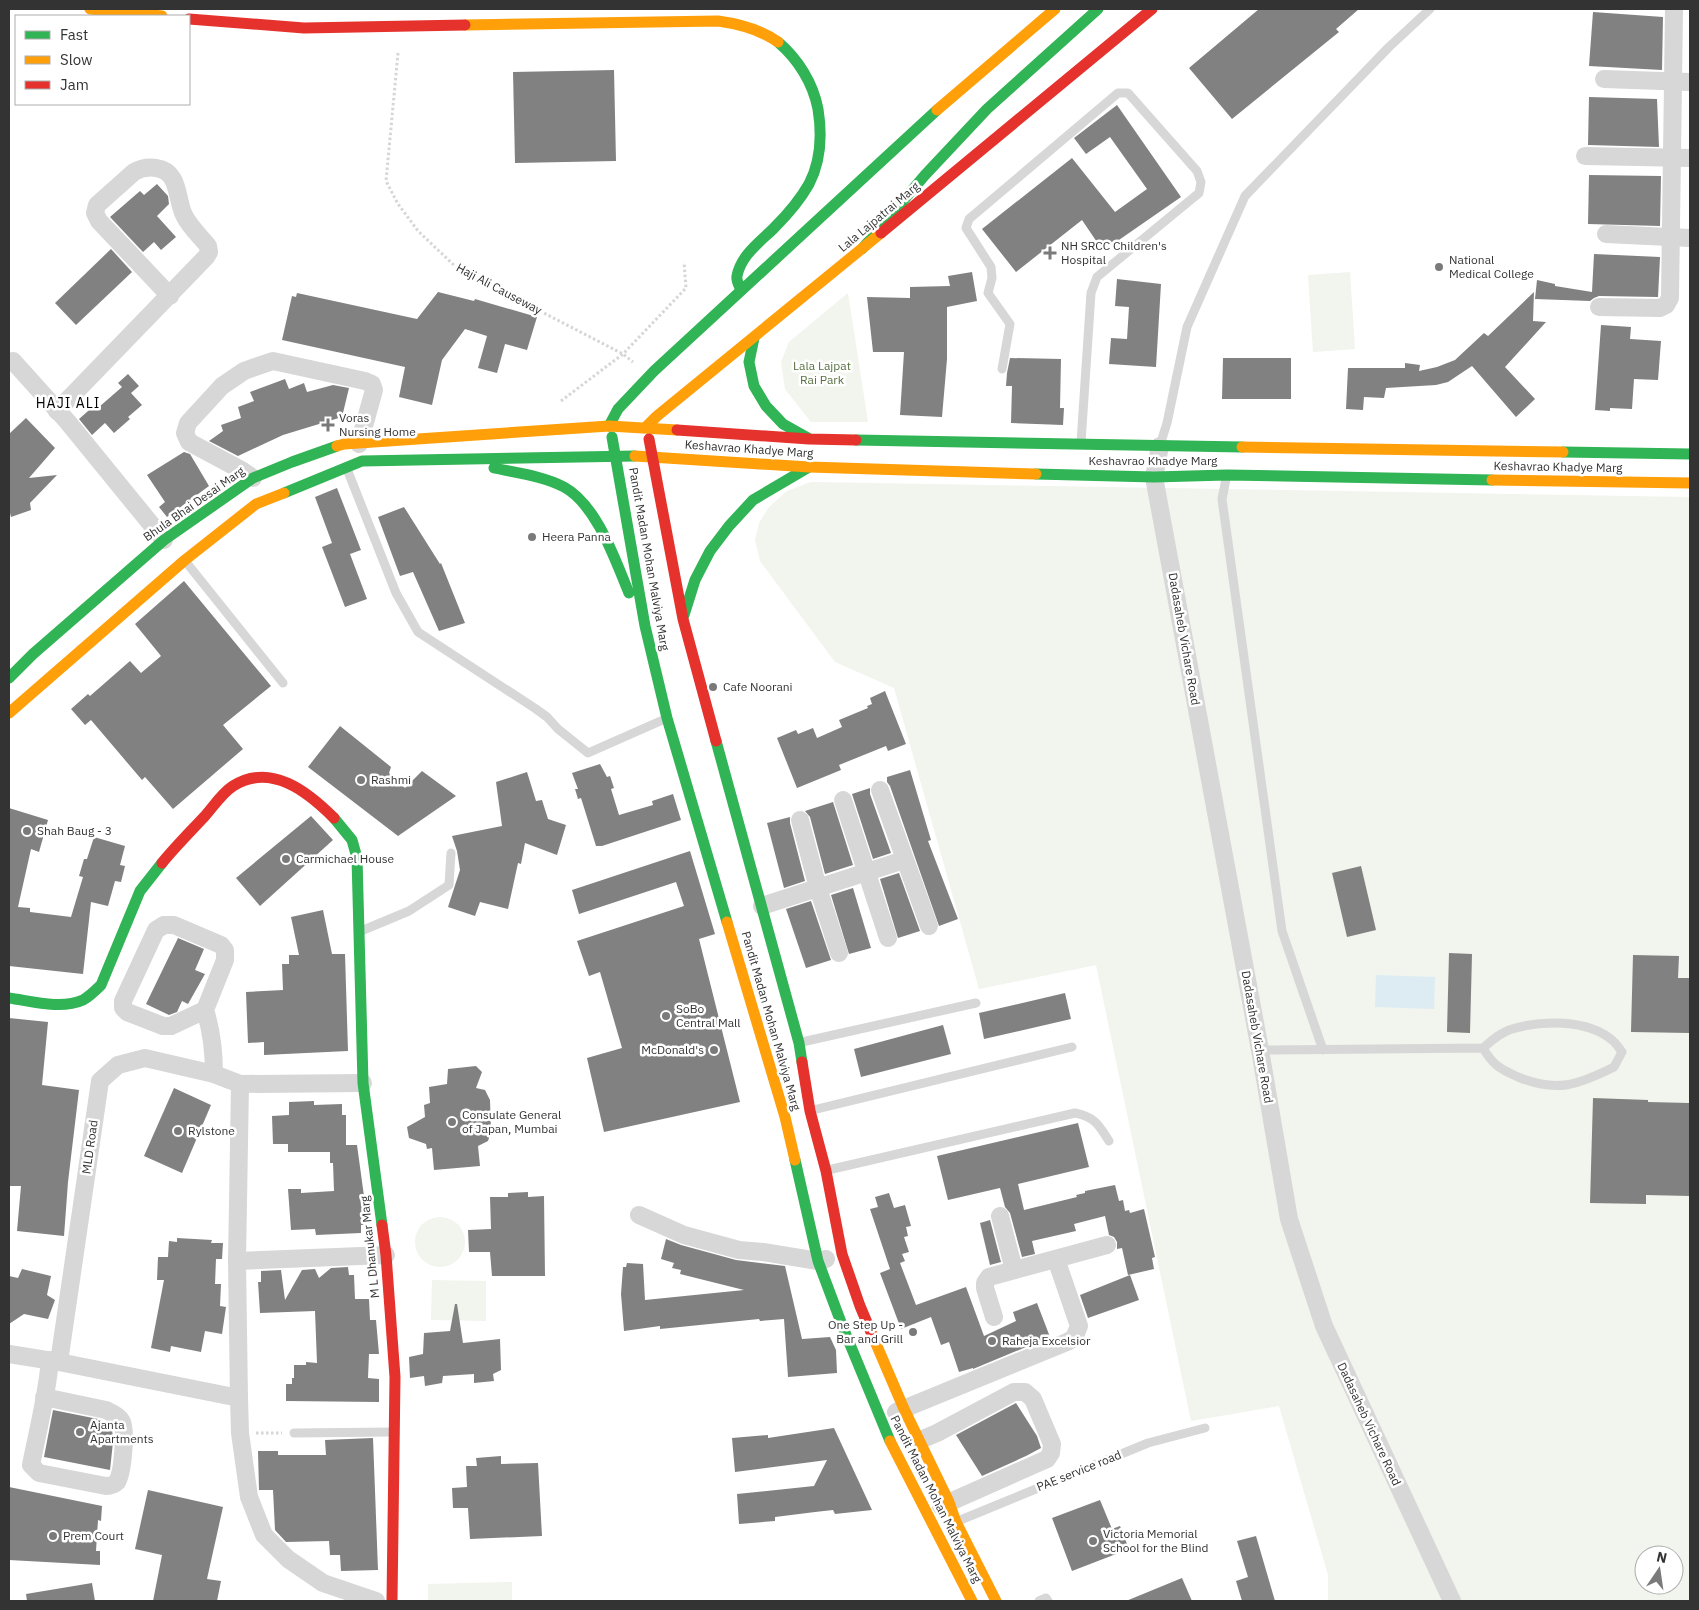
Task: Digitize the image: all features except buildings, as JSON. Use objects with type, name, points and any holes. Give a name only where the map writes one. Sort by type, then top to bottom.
[{"type":"main road","points":[[90,9],[152,15]]},
{"type":"main road","points":[[609,426],[618,409],[654,371],[911,132],[1055,9]]},
{"type":"main road","points":[[862,249],[925,175],[986,109],[1098,9]]},
{"type":"main road","name":"Lala Lajpatrai Marg","points":[[646,427],[1152,9]]},
{"type":"main road","points":[[190,19],[304,28],[718,21],[743,24],[762,31],[779,42],[796,59],[807,78],[816,98],[821,142],[817,162],[803,195],[740,266],[736,278],[741,290]]},
{"type":"main road","points":[[754,338],[749,362],[754,386],[766,406],[783,424],[809,439]]},
{"type":"main road","name":"Bhula Bhai Desai Marg","points":[[9,678],[33,654],[152,549],[253,478],[292,462],[344,444],[609,426],[646,427]]},
{"type":"main road","name":"Pandit Madan Mohan Malviya Marg","points":[[609,426],[616,455],[644,626],[667,718],[716,865],[785,1117],[818,1261],[842,1325],[894,1450],[972,1601]]},
{"type":"main road","points":[[646,427],[653,456]]},
{"type":"main road","name":"Keshavrao Khadye Marg","points":[[646,427],[809,439],[1160,446],[1230,461],[1690,483]]},
{"type":"main road","name":"Keshavrao Khadye Marg","points":[[616,455],[809,467],[1154,477],[1230,461],[1690,454]]},
{"type":"main road","points":[[9,713],[185,560],[256,504],[362,461],[616,455]]},
{"type":"main road","name":"Pandit Madan Mohan Malviya Marg","points":[[653,456],[683,618],[744,857],[762,906],[799,1043],[810,1111],[826,1171],[842,1254],[860,1306],[918,1441],[996,1601]]},
{"type":"main road","points":[[451,458],[544,479],[572,492],[591,513],[644,626]]},
{"type":"main road","points":[[683,618],[695,580],[710,551],[728,526],[753,500],[809,467]]},
{"type":"main road","points":[[9,661],[33,654]]},
{"type":"main road","name":"M L Dhanukar Marg","points":[[9,998],[61,1003],[78,1002],[90,996],[101,985],[140,891],[162,861],[231,788],[240,782],[259,777],[282,780],[312,799],[352,839],[357,858],[363,1084],[386,1255],[395,1377],[392,1601]]},
{"type":"street","points":[[1599,306],[1660,308],[1666,306],[1670,298],[1672,158],[1682,82],[1674,9]]},
{"type":"street","points":[[1604,79],[1682,82]]},
{"type":"street","points":[[1585,156],[1690,158]]},
{"type":"street","points":[[57,411],[170,296],[209,252],[208,246],[185,217],[170,173],[154,167],[140,169],[134,172],[97,206],[95,213],[99,221],[170,296]]},
{"type":"street","points":[[1606,234],[1690,238]]},
{"type":"street","points":[[13,361],[164,540]]},
{"type":"street","points":[[253,478],[244,471],[189,442],[185,433],[188,423],[222,386],[244,371],[258,366],[273,362],[366,381],[372,384],[374,390],[359,444]]},
{"type":"street","name":"Dadasaheb Vichare Road","points":[[1160,446],[1154,477],[1260,1050],[1289,1219],[1324,1326],[1452,1601]]},
{"type":"street","points":[[880,790],[929,926]]},
{"type":"street","points":[[842,800],[888,938]]},
{"type":"street","points":[[800,820],[818,888],[839,954]]},
{"type":"street","points":[[762,906],[904,860]]},
{"type":"street","points":[[204,1010],[172,1026],[163,1026],[127,1012],[124,1008],[123,1001],[156,930],[164,925],[174,925],[221,944],[225,950],[224,960],[204,1010],[210,1026],[213,1043],[214,1074]]},
{"type":"street","name":"MLD Road","points":[[44,1397],[106,1410],[113,1413],[120,1420],[123,1425],[124,1449],[118,1480],[113,1486],[39,1473],[31,1465],[44,1397],[53,1365],[100,1080],[118,1065],[145,1058],[214,1074],[240,1084],[363,1084]]},
{"type":"street","points":[[240,1084],[237,1261],[239,1398],[240,1433],[249,1497],[264,1535],[288,1559],[323,1583],[376,1601]]},
{"type":"street","points":[[785,1117],[810,1111]]},
{"type":"street","points":[[639,1215],[684,1235],[739,1250],[818,1261],[842,1254]]},
{"type":"street","points":[[1000,1216],[1014,1270]]},
{"type":"street","points":[[994,1317],[985,1288],[986,1280],[989,1277],[1107,1244]]},
{"type":"street","points":[[237,1261],[386,1255]]},
{"type":"street","points":[[880,1418],[1074,1338],[1079,1326],[1056,1259]]},
{"type":"street","points":[[9,1354],[53,1365],[239,1398]]},
{"type":"street","points":[[918,1441],[1014,1392],[1024,1392],[1032,1399],[1052,1444],[1051,1453],[1046,1459],[926,1512]]},
{"type":"lane","points":[[1160,446],[1167,423],[1187,327],[1245,196],[1389,47],[1430,9]]},
{"type":"lane","points":[[1002,369],[1010,324],[988,293],[992,278],[991,267],[966,228],[969,220],[1118,93],[1128,93],[1197,170],[1201,182],[1199,193],[1097,277],[1090,293],[1081,444]]},
{"type":"lane","points":[[1230,461],[1222,499],[1282,931],[1324,1050]]},
{"type":"lane","points":[[346,466],[396,593],[418,632],[536,709],[588,753],[667,718]]},
{"type":"lane","points":[[185,560],[283,683]]},
{"type":"lane","points":[[358,932],[409,910],[449,885],[451,853]]},
{"type":"lane","points":[[799,1043],[976,1002]]},
{"type":"lane","points":[[1260,1050],[1483,1048],[1493,1039],[1510,1030],[1554,1022],[1574,1024],[1594,1030],[1612,1040],[1622,1052],[1614,1067],[1574,1084],[1553,1087],[1530,1082],[1510,1074],[1492,1063],[1483,1048]]},
{"type":"lane","points":[[810,1111],[1072,1048]]},
{"type":"lane","points":[[826,1171],[1075,1113],[1086,1115],[1093,1119],[1109,1141]]},
{"type":"lane","name":"PAE service road","points":[[956,1522],[1148,1443],[1205,1428]]},
{"type":"lane","points":[[294,1433],[395,1432]]},
{"type":"lane","points":[[1039,1601],[1046,1598],[1048,1601]]},
{"type":"path","name":"Haji Ali Causeway","points":[[398,53],[386,181],[398,204],[418,231],[457,268],[623,354]]},
{"type":"path","points":[[561,401],[623,354],[686,288],[684,262]]},
{"type":"path","points":[[240,1433],[294,1433]]},
{"type":"green space","points":[[1350,272],[1355,349],[1313,352],[1308,275]]},
{"type":"green space","name":"Lala Lajpat Rai Park","points":[[848,293],[868,422],[811,422],[785,389],[781,362],[789,342]]},
{"type":"green space","points":[[811,482],[1690,497],[1690,1601],[1328,1601],[1328,1575],[1279,1406],[1191,1421],[1096,965],[979,989],[894,688],[835,662],[760,561],[755,540],[759,523],[769,507],[787,491]]},
{"type":"green space","points":[[440,1217],[449,1219],[460,1228],[465,1242],[463,1251],[454,1262],[440,1267],[431,1265],[420,1256],[415,1242],[417,1233],[426,1222]]},
{"type":"green space","points":[[432,1280],[486,1281],[486,1321],[431,1320]]},
{"type":"green space","points":[[512,1582],[512,1601],[428,1601],[428,1584]]},
{"type":"shaded area","points":[[1376,975],[1435,977],[1434,1009],[1375,1007]]},
{"type":"traffic: fast","points":[[862,249],[925,175],[987,109],[1098,9]]},
{"type":"traffic: fast","points":[[741,290],[737,278],[742,262],[802,196],[813,175],[818,157],[820,138],[816,99],[804,72],[778,42]]},
{"type":"traffic: fast","points":[[609,426],[618,409],[654,371],[937,110]]},
{"type":"traffic: fast","points":[[754,338],[749,362],[754,386],[766,406],[783,424],[808,438]]},
{"type":"traffic: fast","points":[[612,437],[645,626],[667,718],[727,922]]},
{"type":"traffic: fast","points":[[856,440],[1242,447]]},
{"type":"traffic: fast","points":[[9,678],[33,654],[164,540],[253,478],[337,446]]},
{"type":"traffic: fast","points":[[1563,452],[1690,454]]},
{"type":"traffic: fast","points":[[284,493],[362,461],[635,456]]},
{"type":"traffic: fast","points":[[684,615],[695,580],[710,551],[729,526],[753,500],[809,467]]},
{"type":"traffic: fast","points":[[494,468],[547,480],[564,487],[576,495],[604,534],[629,593]]},
{"type":"traffic: fast","points":[[1036,474],[1154,477],[1227,475],[1492,480]]},
{"type":"traffic: fast","points":[[716,741],[799,1043],[802,1062]]},
{"type":"traffic: fast","points":[[334,818],[352,840],[357,858],[363,1083],[382,1225]]},
{"type":"traffic: fast","points":[[9,998],[56,1005],[74,1003],[83,1000],[92,993],[101,985],[140,891],[162,863]]},
{"type":"traffic: fast","points":[[795,1160],[818,1261],[890,1441]]},
{"type":"traffic: slow","points":[[90,9],[152,15]]},
{"type":"traffic: slow","points":[[937,110],[1055,9]]},
{"type":"traffic: slow","points":[[465,25],[718,21],[749,28],[778,42]]},
{"type":"traffic: slow","points":[[646,427],[881,233]]},
{"type":"traffic: slow","points":[[337,446],[609,426],[677,430]]},
{"type":"traffic: slow","points":[[1242,447],[1563,452]]},
{"type":"traffic: slow","points":[[635,456],[809,467],[1036,474]]},
{"type":"traffic: slow","points":[[1492,480],[1690,483]]},
{"type":"traffic: slow","points":[[9,713],[185,560],[256,504],[284,493]]},
{"type":"traffic: slow","points":[[727,922],[785,1117],[795,1160]]},
{"type":"traffic: slow","points":[[871,1332],[904,1409],[949,1502],[956,1522],[996,1601]]},
{"type":"traffic: slow","points":[[890,1441],[972,1601]]},
{"type":"traffic: jam","points":[[881,233],[1152,9]]},
{"type":"traffic: jam","points":[[190,19],[304,28],[465,25]]},
{"type":"traffic: jam","points":[[677,430],[809,439],[856,440]]},
{"type":"traffic: jam","points":[[649,439],[683,619],[716,741]]},
{"type":"traffic: jam","points":[[162,863],[225,792],[247,779],[261,777],[288,783],[313,799],[334,818]]},
{"type":"traffic: jam","points":[[802,1062],[810,1111],[826,1171],[842,1254],[871,1332]]},
{"type":"traffic: jam","points":[[382,1225],[395,1377],[392,1601]]},
{"type":"place","name":"NH SRCC Children's Hospital","points":[[1050,253]]},
{"type":"place","name":"National Medical College","points":[[1439,267]]},
{"type":"place","name":"Voras Nursing Home","points":[[328,425]]},
{"type":"place","name":"Heera Panna","points":[[532,537]]},
{"type":"place","name":"Cafe Noorani","points":[[713,687]]},
{"type":"place","name":"Rashmi","points":[[361,780]]},
{"type":"place","name":"Shah Baug - 3","points":[[27,831]]},
{"type":"place","name":"Carmichael House","points":[[286,859]]},
{"type":"place","name":"SoBo Central Mall","points":[[666,1016]]},
{"type":"place","name":"McDonald's","points":[[714,1050]]},
{"type":"place","name":"Consulate General of Japan, Mumbai","points":[[452,1122]]},
{"type":"place","name":"Rylstone","points":[[178,1131]]},
{"type":"place","name":"One Step Up - Bar and Grill","points":[[913,1332]]},
{"type":"place","name":"Raheja Excelsior","points":[[992,1341]]},
{"type":"place","name":"Ajanta Apartments","points":[[80,1432]]},
{"type":"place","name":"Prem Court","points":[[53,1536]]},
{"type":"place","name":"Victoria Memorial School for the Blind","points":[[1093,1541]]},
{"type":"district","name":"HAJI ALI","points":[[68,403]]}]
